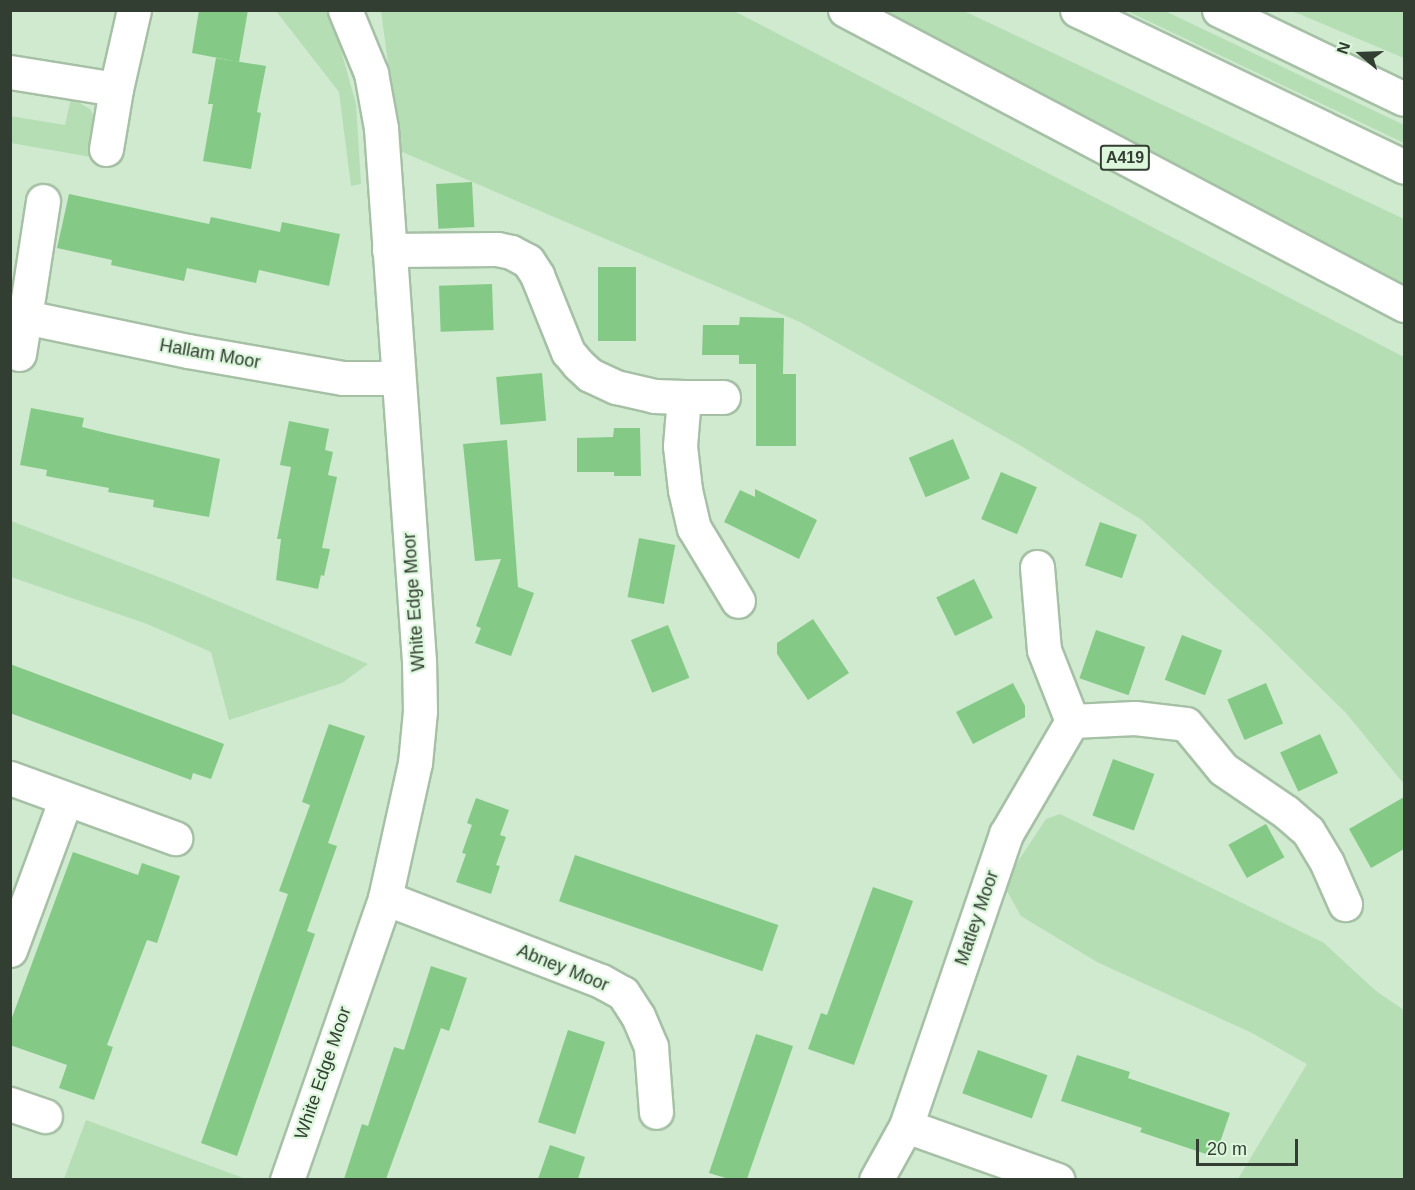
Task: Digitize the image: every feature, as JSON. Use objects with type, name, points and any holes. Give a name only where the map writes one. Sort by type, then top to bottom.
[{"type":"main road","points":[[106,149],[116,89],[134,10]]},
{"type":"main road","name":"White Edge Moor","points":[[287,1179],[385,898],[416,763],[420,711],[419,661],[397,378],[381,128],[371,73],[345,10]]},
{"type":"main road","name":"A419","points":[[845,10],[1404,305]]},
{"type":"main road","points":[[1077,10],[1404,167]]},
{"type":"main road","points":[[1219,10],[1404,99]]},
{"type":"main road","points":[[10,72],[116,89]]},
{"type":"main road","points":[[18,354],[43,201]]},
{"type":"main road","points":[[389,250],[486,249],[511,252],[528,261],[537,275],[565,344],[578,364],[590,375],[616,387],[654,396],[723,398]]},
{"type":"main road","name":"Hallam Moor","points":[[25,318],[188,351],[343,378],[397,378]]},
{"type":"main road","points":[[684,397],[680,446],[685,490],[694,528],[738,601]]},
{"type":"main road","points":[[1037,567],[1044,650],[1072,721],[1135,718],[1186,724],[1223,769],[1286,812],[1308,831],[1327,863],[1345,904]]},
{"type":"main road","name":"Matley Moor","points":[[876,1179],[906,1126],[1006,834],[1072,721]]},
{"type":"main road","points":[[10,778],[175,838]]},
{"type":"main road","points":[[10,950],[66,799]]},
{"type":"main road","name":"Abney Moor","points":[[385,898],[601,981],[623,993],[638,1016],[651,1047],[656,1112]]},
{"type":"main road","points":[[10,1104],[45,1116]]},
{"type":"main road","points":[[906,1126],[1058,1179]]},
{"type":"green space","points":[[325,10],[337,36],[356,104],[361,184],[351,186],[339,92],[276,11]]},
{"type":"green space","points":[[381,11],[734,11],[1404,357],[1404,784],[1346,713],[1266,634],[1142,520],[1016,443],[800,322],[400,151]]},
{"type":"green space","points":[[875,11],[964,11],[1404,219],[1404,289]]},
{"type":"green space","points":[[1127,11],[1165,11],[1404,125],[1404,143]]},
{"type":"green space","points":[[1292,11],[1404,11],[1404,58]]},
{"type":"green space","points":[[71,98],[90,109],[95,119],[91,157],[11,143],[10,116],[65,125]]},
{"type":"green space","points":[[11,521],[177,584],[368,664],[342,683],[229,720],[211,652],[147,624],[11,577]]},
{"type":"green space","points":[[1060,814],[1324,943],[1376,991],[1404,1010],[1404,1179],[1238,1179],[1307,1064],[1252,1033],[1097,962],[1021,916],[1003,884],[1046,819]]},
{"type":"green space","points":[[86,1120],[246,1179],[64,1179]]},
{"type":"building","points":[[199,10],[248,10],[239,62],[192,53]]},
{"type":"building","points":[[216,58],[266,66],[257,112],[261,113],[251,169],[203,161],[213,104],[208,104]]},
{"type":"building","points":[[472,182],[474,227],[438,229],[436,184]]},
{"type":"building","points":[[69,194],[209,224],[211,217],[280,232],[282,222],[340,234],[329,286],[259,270],[256,283],[187,268],[184,281],[111,265],[112,260],[57,248]]},
{"type":"building","points":[[598,267],[636,267],[636,341],[598,341]]},
{"type":"building","points":[[492,284],[494,330],[441,332],[439,286]]},
{"type":"building","points":[[740,317],[784,318],[783,374],[796,374],[796,446],[756,446],[756,364],[739,364],[739,355],[702,355],[703,325],[739,325]]},
{"type":"building","points":[[542,373],[546,421],[500,425],[496,377]]},
{"type":"building","points":[[31,408],[84,418],[82,427],[220,459],[209,517],[153,507],[154,500],[108,492],[109,488],[46,476],[47,470],[20,465]]},
{"type":"building","points":[[289,421],[329,429],[325,450],[333,452],[328,475],[337,477],[322,548],[330,549],[324,576],[321,575],[318,589],[276,580],[281,539],[277,539],[291,467],[280,465]]},
{"type":"building","points":[[614,428],[640,428],[641,476],[614,476],[614,472],[577,472],[577,438],[613,437]]},
{"type":"building","points":[[953,439],[970,479],[926,497],[909,458]]},
{"type":"building","points":[[507,440],[518,587],[534,593],[511,656],[475,643],[481,628],[476,626],[501,559],[475,561],[463,444]]},
{"type":"building","points":[[1001,472],[1037,487],[1017,534],[981,519]]},
{"type":"building","points":[[755,489],[817,520],[799,559],[724,522],[740,490],[755,497]]},
{"type":"building","points":[[1100,522],[1137,535],[1122,578],[1085,565]]},
{"type":"building","points":[[639,538],[675,545],[664,604],[628,597]]},
{"type":"building","points":[[974,579],[993,618],[955,636],[936,597]]},
{"type":"building","points":[[813,619],[849,673],[808,700],[777,654],[777,643]]},
{"type":"building","points":[[668,625],[689,678],[652,693],[631,640]]},
{"type":"building","points":[[1096,630],[1145,647],[1129,695],[1079,678]]},
{"type":"building","points":[[1182,635],[1222,650],[1205,695],[1165,680]]},
{"type":"building","points":[[10,664],[224,744],[211,779],[193,773],[191,780],[10,713]]},
{"type":"building","points":[[1013,683],[1025,706],[1025,717],[973,744],[956,712]]},
{"type":"building","points":[[1266,683],[1283,724],[1245,740],[1227,699]]},
{"type":"building","points":[[329,724],[365,736],[328,843],[337,846],[307,931],[315,934],[237,1156],[201,1143],[288,894],[279,891],[310,805],[302,802]]},
{"type":"building","points":[[1320,734],[1338,773],[1298,792],[1280,753]]},
{"type":"building","points":[[1113,759],[1154,774],[1134,830],[1092,815]]},
{"type":"building","points":[[1404,797],[1404,849],[1371,868],[1349,829]]},
{"type":"building","points":[[476,798],[509,810],[500,835],[506,837],[496,865],[500,866],[491,894],[456,882],[466,854],[462,853],[472,825],[467,823]]},
{"type":"building","points":[[1266,824],[1284,857],[1247,878],[1228,845]]},
{"type":"building","points":[[73,852],[138,875],[142,863],[180,876],[157,943],[147,940],[107,1045],[113,1047],[94,1100],[59,1088],[67,1065],[10,1045],[10,1023]]},
{"type":"building","points":[[575,855],[778,925],[762,971],[559,901]]},
{"type":"building","points":[[873,887],[913,901],[854,1065],[808,1049],[821,1013],[827,1015]]},
{"type":"building","points":[[431,966],[467,978],[449,1031],[441,1028],[386,1179],[344,1179],[362,1124],[368,1126],[394,1047],[404,1050]]},
{"type":"building","points":[[568,1030],[605,1042],[575,1134],[538,1122]]},
{"type":"building","points":[[756,1034],[793,1046],[747,1179],[729,1179],[709,1173]]},
{"type":"building","points":[[978,1050],[1048,1075],[1032,1119],[962,1093]]},
{"type":"building","points":[[1077,1055],[1130,1072],[1128,1078],[1230,1113],[1215,1157],[1140,1132],[1142,1128],[1061,1101]]},
{"type":"building","points":[[550,1145],[585,1157],[578,1179],[538,1179]]}]
